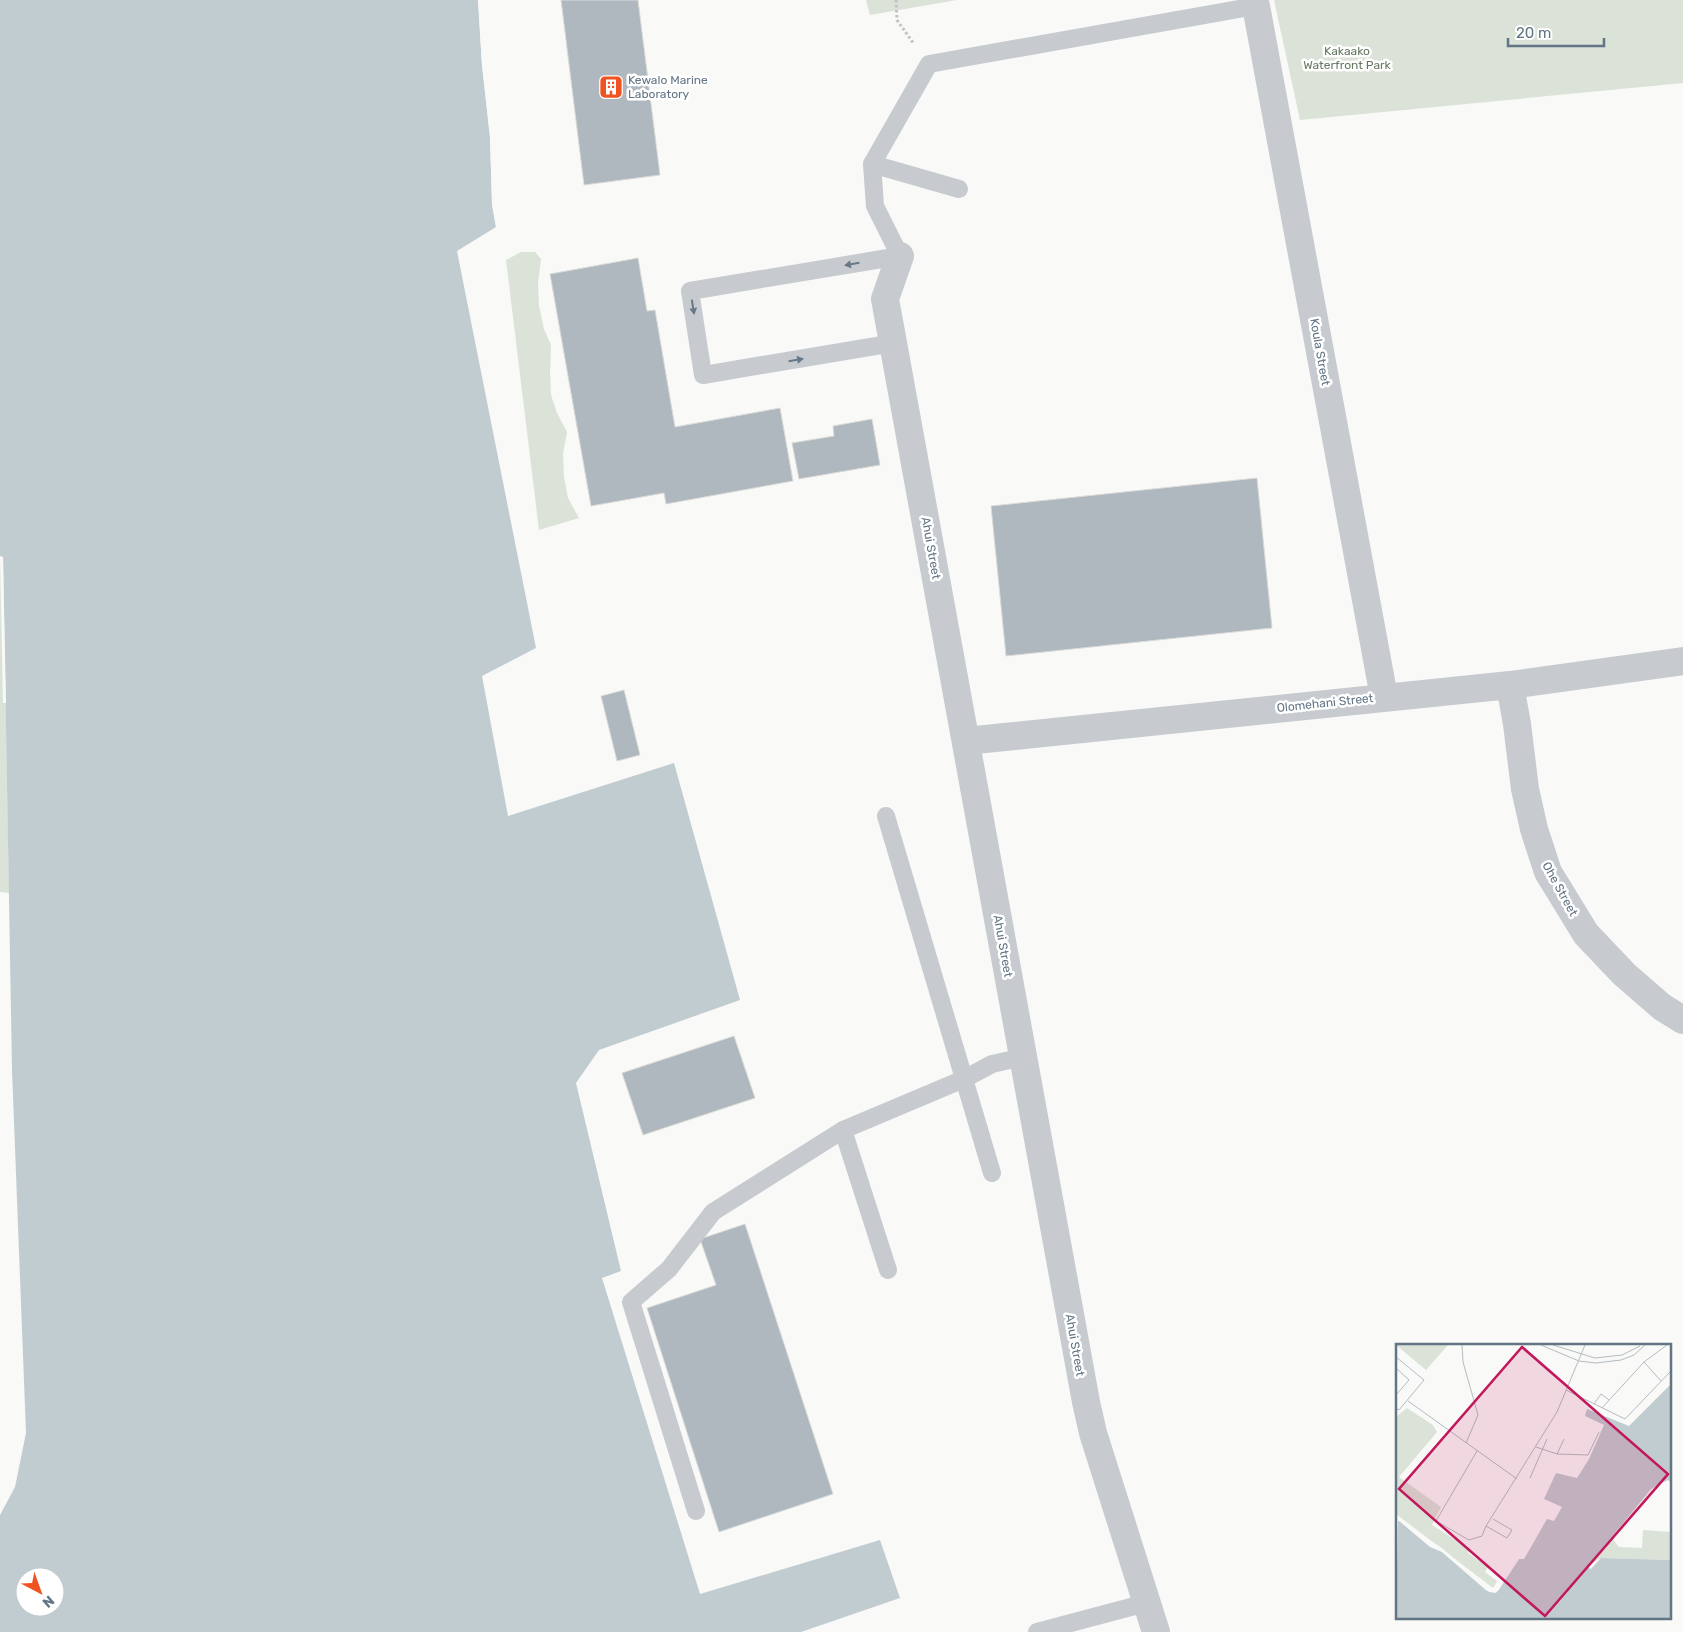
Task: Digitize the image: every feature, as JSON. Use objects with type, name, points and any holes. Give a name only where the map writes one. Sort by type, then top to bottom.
[{"type":"street","name":"Koula Street","points":[[1256,6],[1384,697]]},
{"type":"street","name":"Ahui Street","points":[[900,256],[885,299],[1086,1402],[1093,1433],[1156,1632]]},
{"type":"street","name":"Olomehani Street","points":[[966,741],[1510,684],[1683,660]]},
{"type":"street","name":"Ohe Street","points":[[1510,684],[1525,789],[1534,829],[1548,872],[1586,934],[1624,974],[1655,1002],[1683,1020]]},
{"type":"lane","points":[[893,343],[703,375],[690,291],[900,256],[875,206],[872,164],[929,64],[1256,6]]},
{"type":"lane","points":[[872,164],[958,189]]},
{"type":"lane","points":[[886,816],[992,1173]]},
{"type":"lane","points":[[696,1511],[631,1302],[669,1269],[712,1212],[843,1130],[964,1079],[992,1064],[1023,1057]]},
{"type":"lane","points":[[843,1130],[888,1270]]},
{"type":"lane","points":[[1037,1632],[1146,1604]]},
{"type":"path","points":[[896,0],[897,20],[929,64]]},
{"type":"green space","points":[[866,0],[957,0],[870,15]]},
{"type":"green space","name":"Kakaako Waterfront Park","points":[[1274,0],[1683,0],[1683,83],[1300,120]]},
{"type":"green space","points":[[521,252],[535,252],[541,259],[538,282],[539,306],[544,329],[551,345],[551,395],[557,413],[567,432],[563,454],[564,477],[568,498],[579,518],[539,530],[506,260]]},
{"type":"green space","points":[[0,556],[3,557],[9,893],[0,892]]},
{"type":"shaded area","points":[[0,0],[478,0],[482,65],[490,137],[492,204],[496,227],[457,251],[536,648],[482,676],[508,816],[674,763],[740,1000],[599,1050],[576,1083],[621,1271],[602,1278],[700,1594],[880,1540],[900,1598],[801,1632],[0,1632],[0,1515],[15,1487],[26,1433],[12,1070],[3,558],[0,556]]},
{"type":"pier","points":[[478,0],[481,0],[484,65],[492,137],[494,204],[499,228],[496,227],[492,204],[490,137],[482,65]]},
{"type":"pier","points":[[0,556],[3,557],[6,703],[3,703]]},
{"type":"building","name":"Kewalo Marine Laboratory","points":[[561,0],[638,0],[660,175],[584,185]]},
{"type":"building","points":[[638,258],[647,311],[655,310],[675,427],[780,408],[793,481],[666,504],[664,493],[591,506],[550,274]]},
{"type":"building","points":[[872,419],[880,465],[799,479],[792,443],[834,436],[833,426]]},
{"type":"building","points":[[1257,478],[1272,628],[1006,656],[991,506]]},
{"type":"building","points":[[624,690],[640,755],[617,761],[601,696]]},
{"type":"building","points":[[734,1036],[755,1098],[643,1135],[622,1073]]},
{"type":"building","points":[[745,1224],[833,1494],[719,1532],[647,1308],[716,1285],[700,1239]]},
{"type":"place","name":"Kewalo Marine Laboratory","points":[[611,87]]}]
